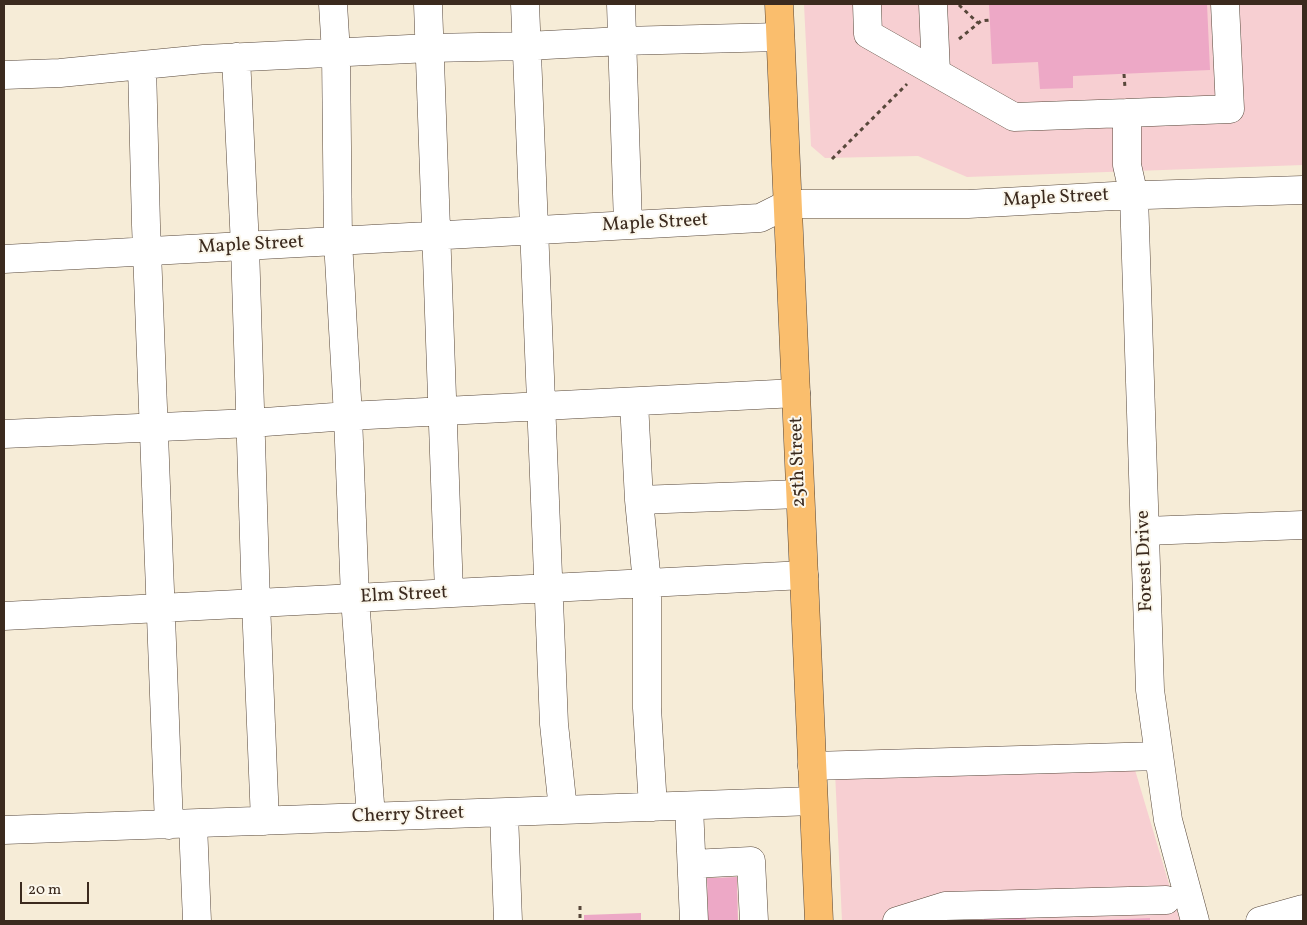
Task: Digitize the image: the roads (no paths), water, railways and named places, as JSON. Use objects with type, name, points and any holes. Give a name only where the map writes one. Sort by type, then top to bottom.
[{"type":"main road","name":"25th Street","points":[[779,4],[819,921]]},
{"type":"street","points":[[332,4],[336,53],[338,241],[348,416],[355,598],[371,817]]},
{"type":"street","points":[[428,4],[449,593]]},
{"type":"street","points":[[525,4],[554,724],[563,810]]},
{"type":"street","points":[[621,4],[628,225]]},
{"type":"street","points":[[867,4],[868,34],[1014,117],[1126,103],[1230,110],[1225,4]]},
{"type":"street","points":[[933,4],[936,72]]},
{"type":"street","points":[[4,75],[60,73],[204,58],[622,41],[780,37]]},
{"type":"street","points":[[236,58],[245,246],[265,821]]},
{"type":"street","points":[[142,65],[160,608],[181,824],[197,921]]},
{"type":"street","name":"Forest Drive","points":[[1126,103],[1127,165],[1134,196],[1150,690],[1168,820],[1195,921]]},
{"type":"street","name":"Maple Street","points":[[4,259],[760,218],[788,204],[968,204],[1303,190]]},
{"type":"street","points":[[4,434],[796,394]]},
{"type":"street","points":[[634,402],[639,500],[647,583],[647,708],[653,807]]},
{"type":"street","points":[[639,500],[800,494]]},
{"type":"street","points":[[1145,531],[1303,525]]},
{"type":"street","name":"Elm Street","points":[[4,616],[804,575]]},
{"type":"street","points":[[812,766],[1159,756]]},
{"type":"street","name":"Cherry Street","points":[[4,830],[813,801]]},
{"type":"street","points":[[690,806],[694,921]]},
{"type":"street","points":[[504,813],[508,921]]},
{"type":"street","points":[[692,864],[751,861],[754,921]]},
{"type":"street","points":[[897,921],[946,906],[1166,900]]},
{"type":"street","points":[[1260,921],[1303,909]]}]
